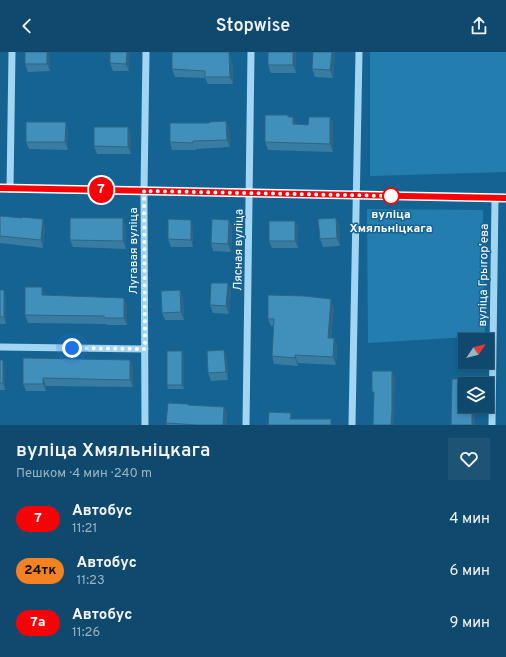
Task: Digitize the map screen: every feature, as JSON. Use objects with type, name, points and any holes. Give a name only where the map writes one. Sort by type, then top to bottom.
[{"type":"street","points":[[10,189],[12,52]]},
{"type":"street","name":"Лугавая вуліца","points":[[145,425],[144,191],[146,52]]},
{"type":"street","name":"Лясная вуліца","points":[[246,425],[251,52]]},
{"type":"street","points":[[352,425],[359,52]]},
{"type":"street","points":[[0,188],[506,198]]},
{"type":"street","name":"вуліца Грыгорʼева","points":[[492,425],[495,198]]},
{"type":"street","points":[[0,347],[145,349]]},
{"type":"shaded area","points":[[370,52],[506,52],[506,172],[370,176]]},
{"type":"shaded area","points":[[367,209],[483,210],[485,333],[458,333],[458,338],[368,343]]},
{"type":"building","points":[[25,52],[47,52],[47,64],[25,64]]},
{"type":"building","points":[[110,52],[127,52],[126,64],[110,63]]},
{"type":"building","points":[[172,52],[229,52],[230,77],[205,77],[205,71],[172,69]]},
{"type":"building","points":[[268,52],[293,52],[293,65],[268,65]]},
{"type":"building","points":[[313,52],[332,52],[330,70],[312,69]]},
{"type":"building","points":[[265,115],[288,115],[288,117],[293,117],[293,124],[308,125],[309,117],[330,117],[330,144],[265,142]]},
{"type":"building","points":[[226,121],[227,140],[193,141],[193,143],[170,142],[170,123],[209,123]]},
{"type":"building","points":[[26,122],[66,122],[65,142],[26,142]]},
{"type":"building","points":[[94,127],[128,127],[128,147],[94,146]]},
{"type":"building","points":[[0,216],[43,219],[41,240],[0,236]]},
{"type":"building","points":[[70,218],[123,218],[123,241],[70,240]]},
{"type":"building","points":[[336,218],[337,238],[320,239],[318,219]]},
{"type":"building","points":[[168,219],[191,220],[191,240],[168,239]]},
{"type":"building","points":[[212,219],[229,220],[228,244],[211,243]]},
{"type":"building","points":[[269,221],[295,221],[295,241],[269,241]]},
{"type":"building","points":[[211,283],[228,283],[226,306],[210,305]]},
{"type":"building","points":[[25,287],[42,287],[42,295],[124,298],[124,318],[104,318],[104,316],[25,315]]},
{"type":"building","points":[[0,290],[4,290],[4,317],[0,317]]},
{"type":"building","points":[[180,290],[181,312],[162,313],[161,291]]},
{"type":"building","points":[[268,295],[304,296],[331,299],[328,338],[334,338],[333,357],[295,355],[295,358],[272,356],[274,319],[268,319]]},
{"type":"building","points":[[224,350],[226,372],[208,373],[207,351]]},
{"type":"building","points":[[167,351],[182,351],[182,385],[167,385]]},
{"type":"building","points":[[23,358],[130,360],[130,380],[43,378],[43,384],[23,384]]},
{"type":"building","points":[[0,360],[3,360],[3,383],[0,383]]},
{"type":"building","points":[[372,371],[392,371],[391,425],[373,425],[374,392],[372,392]]},
{"type":"building","points":[[452,379],[458,379],[458,413],[472,413],[472,425],[451,425]]},
{"type":"building","points":[[168,403],[224,407],[223,425],[166,423]]},
{"type":"building","points":[[269,412],[291,413],[290,419],[331,419],[331,425],[268,425]]},
{"type":"bus line","name":"7","points":[[0,188],[506,198]]},
{"type":"place","name":"вуліца Хмяльніцкага","points":[[391,196]]},
{"type":"route","points":[[72,348],[145,349],[144,191],[391,196]]}]
